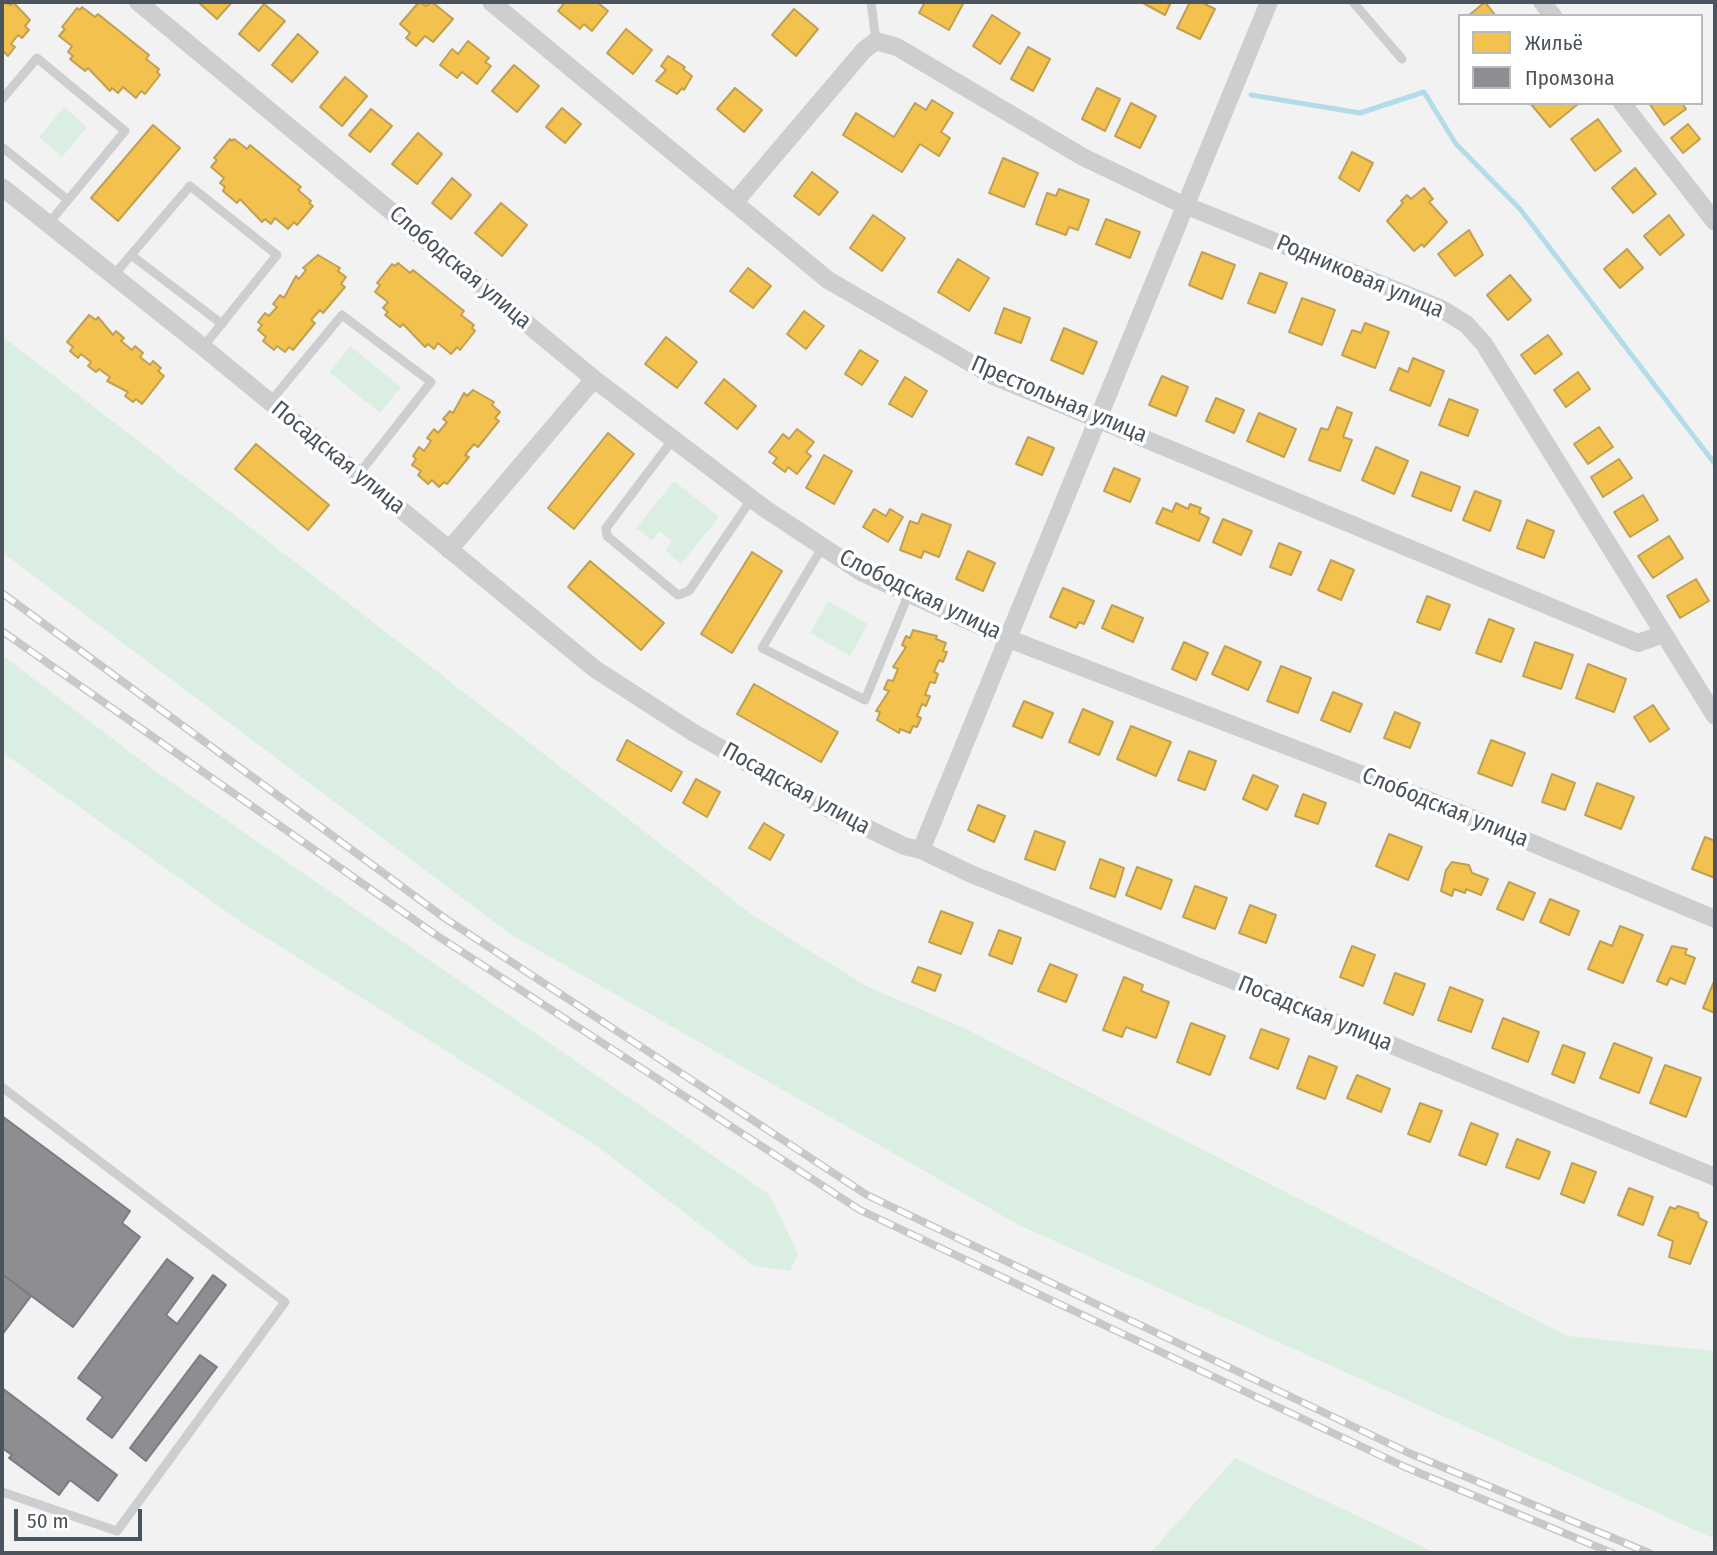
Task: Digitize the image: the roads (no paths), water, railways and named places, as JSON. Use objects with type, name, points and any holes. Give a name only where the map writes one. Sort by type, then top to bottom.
[{"type":"street","name":"Слободская улица","points":[[138,2],[593,379],[675,438],[752,499],[861,572],[1009,639],[1433,802],[1715,919]]},
{"type":"street","name":"Престольная улица","points":[[491,2],[828,280],[993,376],[1638,643],[1663,634]]},
{"type":"street","points":[[920,850],[1188,207],[1268,2]]},
{"type":"street","points":[[735,202],[864,50],[876,41]]},
{"type":"street","name":"Родниковая улица","points":[[876,41],[897,47],[1083,156],[1188,207],[1440,308],[1465,324],[1484,344],[1715,716]]},
{"type":"street","points":[[1624,105],[1715,222]]},
{"type":"street","name":"Посадская улица","points":[[2,187],[203,347],[595,669],[635,697],[834,813],[969,873],[1715,1177]]},
{"type":"street","points":[[449,550],[593,379]]},
{"type":"lane","points":[[871,2],[876,41]]},
{"type":"lane","points":[[1353,2],[1402,60]]},
{"type":"lane","points":[[2,99],[37,58],[125,131],[49,223]]},
{"type":"lane","points":[[2,147],[68,200]]},
{"type":"lane","points":[[113,275],[190,186],[277,255],[203,347]]},
{"type":"lane","points":[[131,254],[222,324]]},
{"type":"lane","points":[[270,402],[342,315],[431,382],[358,475]]},
{"type":"lane","points":[[675,438],[606,528],[607,536],[678,595],[689,591],[752,499]]},
{"type":"lane","points":[[822,547],[762,648],[866,700],[909,593]]},
{"type":"lane","points":[[2,1087],[285,1301],[117,1531],[2,1492]]},
{"type":"waterway","points":[[1251,95],[1360,113],[1424,92],[1456,144],[1520,209],[1715,464]]},
{"type":"railway","points":[[2,593],[446,919],[867,1195],[1409,1453],[1649,1553]]},
{"type":"railway","points":[[2,631],[436,935],[860,1210],[1405,1467],[1612,1553]]}]
